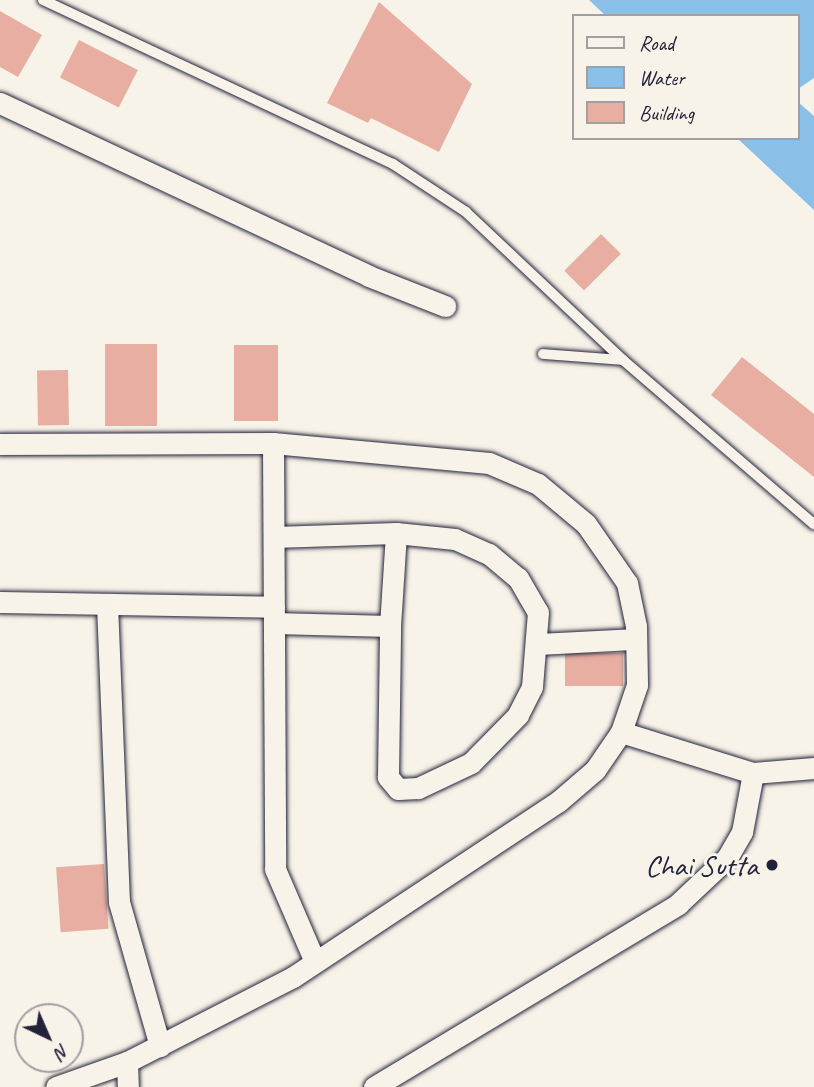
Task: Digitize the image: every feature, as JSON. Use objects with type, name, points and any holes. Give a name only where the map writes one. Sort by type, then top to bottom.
[{"type":"street","points":[[0,103],[369,276],[444,306]]},
{"type":"street","points":[[273,443],[275,869],[315,962]]},
{"type":"street","points":[[0,444],[273,443],[489,463],[538,484],[586,524],[627,583],[636,639],[637,685],[621,732],[594,770],[559,801],[315,962],[127,1062],[56,1087]]},
{"type":"street","points":[[274,537],[396,533],[454,539],[489,554],[518,578],[538,612],[539,644],[533,687],[499,736],[471,763],[418,788],[398,789],[388,777],[390,626],[396,533]]},
{"type":"street","points":[[0,602],[107,604],[390,626]]},
{"type":"street","points":[[107,604],[119,902],[160,1046]]},
{"type":"street","points":[[539,644],[636,639]]},
{"type":"street","points":[[621,732],[753,773],[814,768]]},
{"type":"street","points":[[374,1087],[678,904],[727,858],[742,832],[753,773]]},
{"type":"street","points":[[127,1062],[128,1087]]},
{"type":"lane","points":[[43,0],[393,164],[466,212],[623,360],[814,524]]},
{"type":"lane","points":[[543,354],[623,360]]},
{"type":"water","points":[[589,0],[814,0],[814,78],[800,88],[800,14],[604,14]]},
{"type":"water","points":[[800,104],[814,116],[814,210],[739,140],[800,140]]},
{"type":"building","points":[[379,2],[472,84],[439,152],[371,118],[368,123],[327,103]]},
{"type":"building","points":[[0,11],[42,35],[18,77],[0,67]]},
{"type":"building","points":[[79,40],[138,70],[119,107],[60,77]]},
{"type":"building","points":[[601,234],[621,254],[584,291],[564,271]]},
{"type":"building","points":[[105,344],[157,344],[157,426],[105,426]]},
{"type":"building","points":[[234,345],[278,345],[278,421],[234,421]]},
{"type":"building","points":[[742,357],[814,414],[814,477],[711,395]]},
{"type":"building","points":[[68,370],[69,425],[38,426],[37,371]]},
{"type":"building","points":[[565,653],[623,653],[623,686],[565,686]]},
{"type":"building","points":[[104,864],[109,929],[61,932],[56,867]]},
{"type":"place","name":"Chai Sutta","points":[[772,865]]}]
